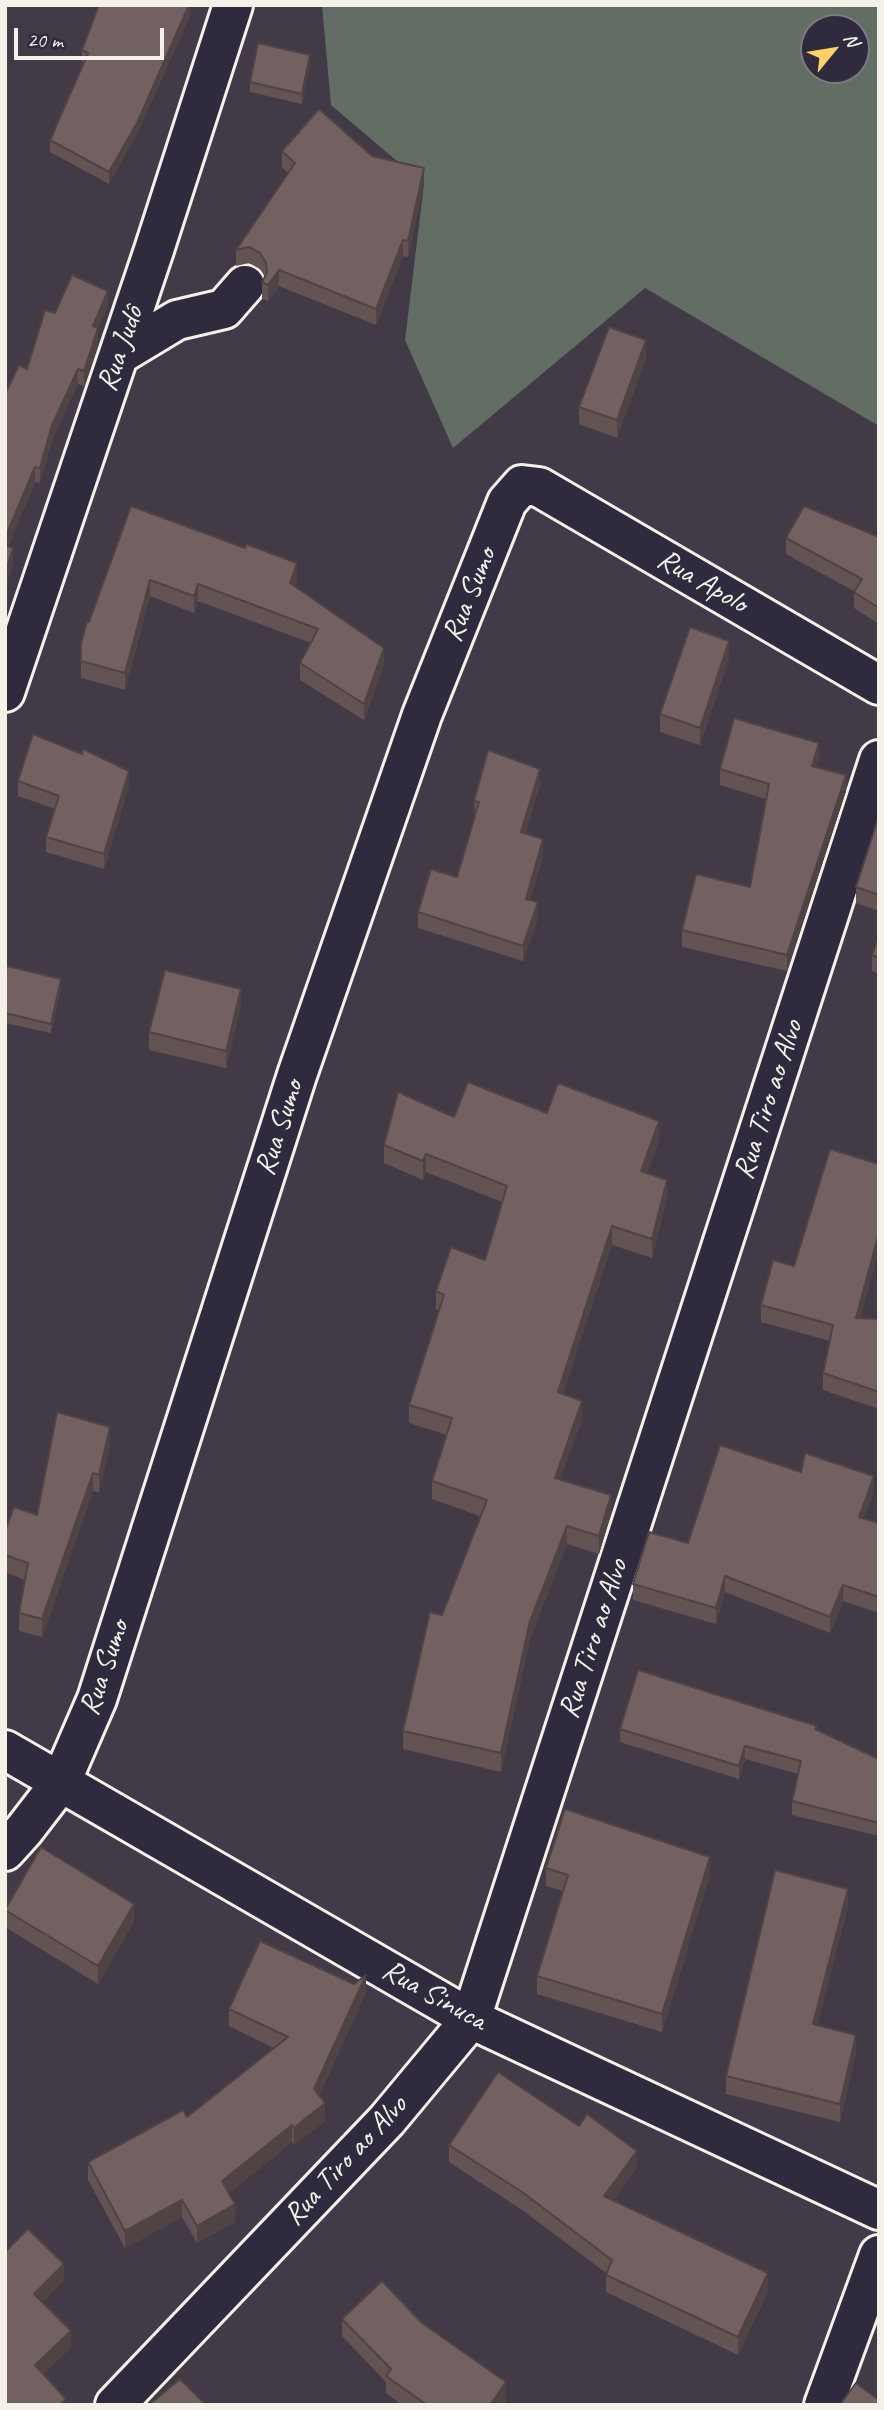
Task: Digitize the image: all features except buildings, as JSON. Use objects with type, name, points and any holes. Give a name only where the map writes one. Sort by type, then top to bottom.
[{"type":"street","name":"Rua Judô","points":[[5,692],[233,5]]},
{"type":"street","points":[[119,355],[177,320],[224,309],[245,285]]},
{"type":"street","name":"Rua Apolo","points":[[523,485],[539,487],[879,685]]},
{"type":"street","name":"Rua Sumo","points":[[5,1850],[61,1782],[97,1699],[297,1075],[422,715],[507,502],[523,485]]},
{"type":"street","name":"Rua Tiro ao Alvo","points":[[115,2405],[387,2120],[471,2019],[879,760]]},
{"type":"street","name":"Rua Sinuca","points":[[5,1750],[471,2019],[879,2210]]},
{"type":"street","points":[[824,2405],[879,2255]]},
{"type":"green space","points":[[322,5],[879,5],[879,426],[645,288],[453,448],[405,340],[424,184],[331,105]]}]
